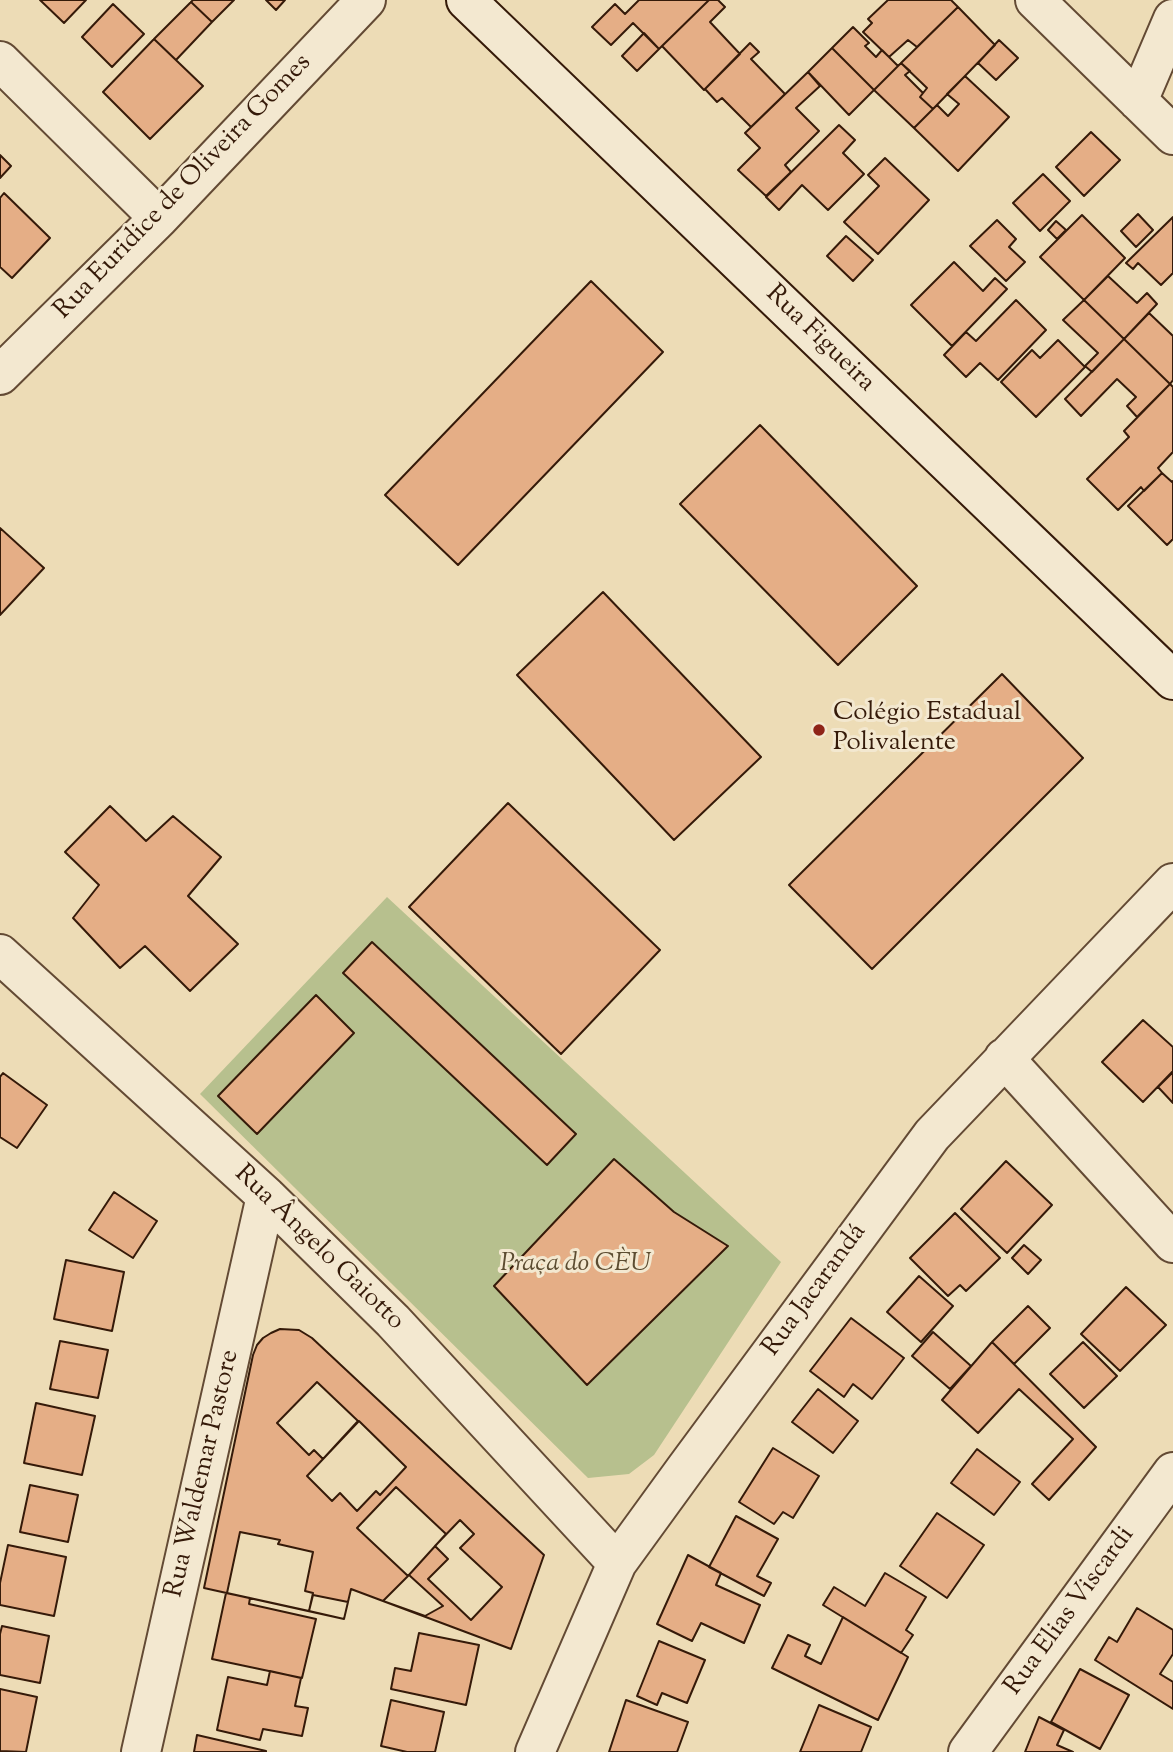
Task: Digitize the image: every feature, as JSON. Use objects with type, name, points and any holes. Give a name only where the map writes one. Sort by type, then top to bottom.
[{"type":"street","name":"Rua Euridice de Oliveira Gomes","points":[[0,375],[159,218],[366,0]]},
{"type":"street","name":"Rua Figueira","points":[[466,0],[1173,681]]},
{"type":"street","points":[[1035,0],[1173,135]]},
{"type":"street","points":[[1138,102],[1173,19]]},
{"type":"street","points":[[0,61],[159,218]]},
{"type":"street","name":"Rua Jacarandá","points":[[535,1752],[617,1563],[932,1135],[1173,883]]},
{"type":"street","name":"Rua Ângelo Gaiotto","points":[[0,955],[266,1196],[393,1321],[617,1563]]},
{"type":"street","points":[[1004,1058],[1173,1243]]},
{"type":"street","name":"Rua Waldemar Pastore","points":[[141,1752],[266,1196]]},
{"type":"street","name":"Rua Elias Viscardi","points":[[968,1752],[1173,1472]]},
{"type":"green space","name":"Praça do CÈU","points":[[387,897],[781,1262],[654,1455],[629,1474],[588,1478],[200,1094]]},
{"type":"building","points":[[40,0],[86,0],[64,23]]},
{"type":"building","points":[[234,0],[212,22],[191,2]]},
{"type":"building","points":[[266,0],[285,0],[276,10]]},
{"type":"building","points":[[639,0],[709,0],[659,49],[633,23],[611,45],[592,27],[615,4],[625,14]]},
{"type":"building","points":[[709,0],[718,0],[725,7],[710,22],[740,54],[704,90],[662,46]]},
{"type":"building","points":[[888,0],[951,0],[958,7],[917,47],[908,40],[889,57],[863,32],[872,23],[868,19]]},
{"type":"building","points":[[191,2],[212,22],[176,60],[154,39]]},
{"type":"building","points":[[113,4],[144,34],[112,67],[82,37]]},
{"type":"building","points":[[958,7],[995,45],[933,109],[920,97],[927,88],[901,63]]},
{"type":"building","points":[[853,27],[869,43],[865,46],[876,57],[882,50],[898,66],[874,90],[832,48]]},
{"type":"building","points":[[644,33],[659,49],[637,71],[622,56]]},
{"type":"building","points":[[154,39],[203,86],[150,139],[103,92]]},
{"type":"building","points":[[999,40],[1018,58],[996,80],[978,63]]},
{"type":"building","points":[[750,43],[759,52],[751,59],[785,94],[751,127],[722,98],[717,102],[705,89]]},
{"type":"building","points":[[832,48],[874,90],[849,115],[808,72]]},
{"type":"building","points":[[901,63],[910,71],[905,75],[923,93],[920,97],[933,109],[914,128],[874,90]]},
{"type":"building","points":[[808,72],[820,86],[796,108],[819,131],[785,165],[791,172],[766,196],[738,170],[760,148],[745,133]]},
{"type":"building","points":[[965,76],[1009,117],[958,171],[914,128],[937,105],[948,116],[959,104],[947,94]]},
{"type":"building","points":[[839,125],[855,140],[843,153],[864,174],[828,210],[802,185],[779,210],[766,197]]},
{"type":"building","points":[[1091,132],[1120,160],[1084,196],[1056,167]]},
{"type":"building","points":[[0,155],[11,166],[0,178]]},
{"type":"building","points":[[885,158],[929,200],[878,254],[844,222],[879,186],[868,175]]},
{"type":"building","points":[[1043,174],[1070,201],[1040,231],[1013,203]]},
{"type":"building","points":[[4,193],[50,238],[12,278],[0,267],[0,198]]},
{"type":"building","points":[[1138,214],[1153,230],[1136,247],[1121,231]]},
{"type":"building","points":[[1082,215],[1125,258],[1084,300],[1040,257]]},
{"type":"building","points":[[1173,217],[1173,273],[1161,285],[1138,263],[1133,269],[1126,263]]},
{"type":"building","points":[[997,220],[1016,239],[1009,247],[1025,262],[1006,281],[970,246]]},
{"type":"building","points":[[1056,221],[1066,230],[1057,239],[1048,230]]},
{"type":"building","points":[[846,236],[873,260],[853,281],[827,256]]},
{"type":"building","points":[[954,262],[983,291],[995,278],[1007,289],[952,346],[911,305]]},
{"type":"building","points":[[1108,276],[1137,303],[1147,293],[1157,304],[1124,339],[1084,300]]},
{"type":"building","points":[[591,281],[663,352],[458,565],[385,495]]},
{"type":"building","points":[[1016,300],[1046,330],[998,380],[980,363],[966,377],[944,355],[966,332],[976,341]]},
{"type":"building","points":[[1084,300],[1124,339],[1092,372],[1085,366],[1098,353],[1063,320]]},
{"type":"building","points":[[1149,313],[1173,336],[1173,380],[1170,384],[1124,339]]},
{"type":"building","points":[[1124,339],[1170,384],[1137,417],[1127,406],[1136,397],[1117,379],[1081,416],[1065,399]]},
{"type":"building","points":[[1058,340],[1085,367],[1036,417],[1001,382],[1032,350],[1040,358]]},
{"type":"building","points":[[1170,384],[1173,387],[1173,452],[1158,468],[1162,473],[1144,491],[1141,487],[1118,510],[1087,479],[1129,437],[1124,431]]},
{"type":"building","points":[[760,425],[917,586],[838,665],[680,504]]},
{"type":"building","points":[[1162,473],[1173,481],[1173,539],[1167,545],[1128,506]]},
{"type":"building","points":[[0,528],[44,568],[0,615]]},
{"type":"building","points":[[603,592],[761,757],[674,840],[517,675]]},
{"type":"building","points":[[1002,674],[1083,758],[872,969],[789,885]]},
{"type":"building","points":[[508,803],[660,950],[561,1054],[409,907]]},
{"type":"building","points":[[110,806],[146,841],[173,816],[221,857],[188,896],[238,944],[190,991],[145,946],[120,968],[73,918],[99,885],[65,852]]},
{"type":"building","points":[[372,942],[576,1134],[547,1165],[343,973]]},
{"type":"building","points":[[316,995],[354,1033],[257,1134],[218,1096]]},
{"type":"building","points":[[1143,1020],[1173,1047],[1173,1071],[1143,1102],[1102,1062]]},
{"type":"building","points":[[1173,1072],[1173,1103],[1158,1087]]},
{"type":"building","points":[[3,1073],[47,1105],[17,1148],[0,1137],[0,1077]]},
{"type":"building","points":[[614,1159],[674,1212],[728,1246],[587,1385],[494,1286]]},
{"type":"building","points":[[1006,1161],[1052,1205],[1007,1253],[961,1209]]},
{"type":"building","points":[[114,1192],[157,1221],[133,1258],[89,1230]]},
{"type":"building","points":[[955,1213],[1000,1258],[966,1291],[960,1285],[948,1296],[910,1258]]},
{"type":"building","points":[[1024,1245],[1041,1260],[1028,1274],[1012,1258]]},
{"type":"building","points":[[66,1260],[124,1272],[112,1331],[54,1319]]},
{"type":"building","points":[[919,1276],[953,1306],[921,1342],[887,1312]]},
{"type":"building","points":[[1126,1287],[1166,1325],[1120,1371],[1081,1334]]},
{"type":"building","points":[[1028,1306],[1050,1328],[1014,1364],[992,1342]]},
{"type":"building","points":[[851,1318],[904,1358],[872,1399],[853,1384],[844,1397],[810,1371]]},
{"type":"building","points":[[280,1329],[299,1330],[312,1338],[544,1555],[511,1649],[351,1589],[344,1619],[204,1588],[253,1355],[263,1338]]},
{"type":"building","points":[[933,1332],[971,1366],[950,1389],[912,1356]]},
{"type":"building","points":[[60,1341],[108,1350],[98,1398],[50,1389]]},
{"type":"building","points":[[992,1342],[1096,1447],[1049,1500],[1032,1484],[1073,1439],[1019,1389],[978,1433],[942,1400]]},
{"type":"building","points":[[1083,1342],[1117,1376],[1084,1408],[1050,1374]]},
{"type":"building","points":[[317,1382],[358,1421],[323,1459],[314,1450],[309,1455],[277,1423]]},
{"type":"building","points":[[818,1389],[858,1421],[833,1453],[792,1422]]},
{"type":"building","points":[[36,1403],[95,1416],[82,1475],[24,1463]]},
{"type":"building","points":[[359,1421],[406,1467],[380,1495],[376,1491],[357,1511],[340,1493],[332,1501],[307,1476]]},
{"type":"building","points":[[773,1448],[819,1476],[793,1518],[783,1512],[774,1524],[739,1502]]},
{"type":"building","points":[[977,1449],[1020,1482],[994,1515],[951,1483]]},
{"type":"building","points":[[30,1485],[78,1495],[68,1542],[20,1532]]},
{"type":"building","points":[[396,1487],[446,1534],[408,1576],[357,1528]]},
{"type":"building","points":[[937,1513],[984,1545],[947,1598],[900,1566]]},
{"type":"building","points":[[736,1516],[778,1539],[757,1576],[771,1583],[764,1596],[709,1567]]},
{"type":"building","points":[[460,1520],[474,1534],[460,1548],[502,1587],[471,1620],[428,1579],[448,1559],[435,1546]]},
{"type":"building","points":[[240,1532],[280,1540],[278,1544],[313,1552],[305,1591],[313,1593],[309,1611],[227,1593]]},
{"type":"building","points":[[8,1545],[66,1557],[54,1616],[0,1605],[0,1583]]},
{"type":"building","points":[[688,1555],[721,1573],[716,1585],[760,1605],[744,1643],[701,1623],[692,1641],[657,1624]]},
{"type":"building","points":[[885,1573],[926,1597],[906,1630],[913,1635],[901,1653],[823,1605],[834,1587],[865,1606]]},
{"type":"building","points":[[409,1575],[443,1606],[425,1616],[383,1601]]},
{"type":"building","points":[[226,1593],[250,1598],[249,1604],[316,1619],[302,1678],[212,1659]]},
{"type":"building","points":[[313,1595],[348,1602],[344,1619],[309,1611]]},
{"type":"building","points":[[1137,1608],[1173,1630],[1173,1654],[1160,1674],[1173,1682],[1173,1709],[1095,1660],[1109,1637],[1117,1642]]},
{"type":"building","points":[[843,1617],[908,1657],[878,1720],[772,1668],[788,1635],[810,1645],[805,1656],[821,1664]]},
{"type":"building","points":[[2,1626],[49,1636],[40,1683],[0,1675]]},
{"type":"building","points":[[419,1633],[479,1645],[466,1705],[391,1689],[395,1668],[411,1671]]},
{"type":"building","points":[[659,1641],[705,1660],[687,1703],[662,1693],[657,1705],[637,1696]]},
{"type":"building","points":[[1080,1669],[1129,1695],[1100,1749],[1051,1722]]},
{"type":"building","points":[[270,1671],[301,1678],[295,1706],[308,1708],[302,1736],[263,1729],[260,1740],[217,1730],[228,1677],[267,1685]]},
{"type":"building","points":[[0,1689],[37,1697],[26,1752],[0,1751]]},
{"type":"building","points":[[391,1700],[444,1712],[435,1752],[407,1752],[381,1746]]},
{"type":"building","points":[[626,1700],[688,1722],[677,1752],[609,1752]]},
{"type":"building","points":[[819,1705],[871,1727],[861,1752],[800,1752]]},
{"type":"building","points":[[1039,1717],[1064,1730],[1057,1745],[1073,1752],[1025,1752]]},
{"type":"building","points":[[197,1735],[266,1751],[266,1752],[194,1752]]},
{"type":"place","name":"Colégio Estadual Polivalente","points":[[819,730]]}]
